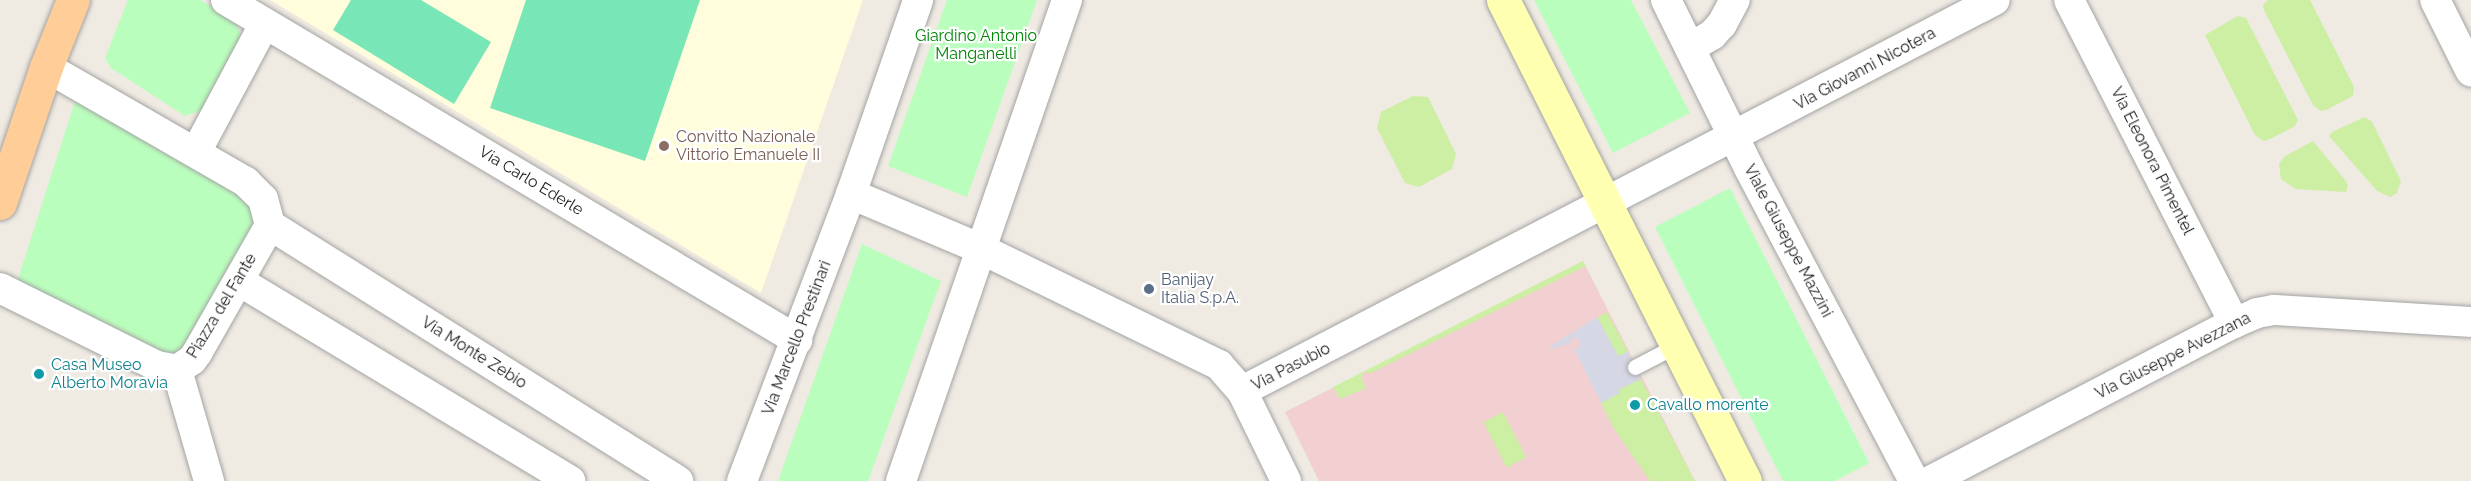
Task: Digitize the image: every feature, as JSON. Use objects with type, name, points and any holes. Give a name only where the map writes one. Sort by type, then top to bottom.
[{"type":"main road","points":[[0,203],[46,66],[73,0]]},
{"type":"main road","points":[[1503,0],[1745,481]]},
{"type":"street","points":[[196,152],[265,23],[226,0]]},
{"type":"street","name":"Via Marcello Prestinari","points":[[742,481],[851,194],[918,0]]},
{"type":"street","points":[[901,481],[979,248],[1067,0]]},
{"type":"street","name":"Viale Giuseppe Mazzini","points":[[1666,0],[1734,137],[1914,481]]},
{"type":"street","points":[[1690,48],[1712,35],[1722,24],[1734,0]]},
{"type":"street","name":"Via Giovanni Nicotera","points":[[1606,202],[1995,0]]},
{"type":"street","name":"Via Eleonora Pimentel","points":[[2069,0],[2234,323]]},
{"type":"street","points":[[2435,0],[2471,72]]},
{"type":"street","name":"Via Carlo Ederle","points":[[265,23],[797,340]]},
{"type":"street","points":[[46,66],[246,182],[258,193],[268,210],[270,225]]},
{"type":"street","points":[[851,194],[979,248]]},
{"type":"street","name":"Via Pasubio","points":[[979,248],[1219,365],[1242,391],[1606,202]]},
{"type":"street","name":"Piazza del Fante","points":[[0,288],[164,369],[177,370],[192,360],[197,353],[270,225]]},
{"type":"street","name":"Via Monte Zebio","points":[[270,225],[678,481]]},
{"type":"street","points":[[239,281],[570,481]]},
{"type":"street","name":"Via Giuseppe Avezzana","points":[[1930,481],[2234,323],[2274,310],[2471,322]]},
{"type":"street","points":[[177,370],[209,481]]},
{"type":"street","points":[[1242,391],[1286,481]]},
{"type":"lane","points":[[1635,367],[1677,345]]},
{"type":"shaded area","name":"Convitto Nazionale Vittorio Emanuele II","points":[[270,0],[863,0],[761,293]]},
{"type":"shaded area","points":[[1583,261],[1695,481],[1319,481],[1285,412]]},
{"type":"shaded area","points":[[1597,317],[1618,356],[1628,352],[1641,379],[1618,390],[1620,393],[1601,403],[1574,349],[1579,347],[1580,340],[1573,337],[1569,344],[1551,349],[1549,347]]},
{"type":"green space","points":[[128,0],[200,0],[235,20],[242,39],[206,109],[185,116],[111,68],[105,58]]},
{"type":"green space","points":[[351,0],[421,0],[491,42],[454,104],[333,30]]},
{"type":"green space","points":[[526,0],[700,0],[645,161],[490,108]]},
{"type":"green space","name":"Giardino Antonio Manganelli","points":[[947,0],[1037,0],[967,197],[888,166]]},
{"type":"green space","points":[[1534,0],[1631,0],[1690,113],[1613,153]]},
{"type":"green space","points":[[2268,0],[2310,0],[2354,87],[2353,96],[2326,110],[2321,111],[2313,105],[2264,10],[2263,5]]},
{"type":"green space","points":[[2238,16],[2246,18],[2298,120],[2295,126],[2268,140],[2263,141],[2255,135],[2205,35]]},
{"type":"green space","points":[[77,95],[253,200],[263,225],[184,359],[168,364],[17,282]]},
{"type":"green space","points":[[1413,96],[1428,97],[1456,154],[1452,169],[1419,187],[1405,183],[1377,128],[1381,112]]},
{"type":"green space","points":[[2365,117],[2372,122],[2401,181],[2397,193],[2390,197],[2377,191],[2329,136],[2332,132]]},
{"type":"green space","points":[[2313,141],[2345,180],[2348,185],[2346,192],[2296,189],[2281,179],[2279,164],[2285,156]]},
{"type":"green space","points":[[1730,188],[1869,463],[1835,481],[1783,481],[1655,227]]},
{"type":"green space","points":[[862,244],[941,281],[868,481],[778,481]]},
{"type":"green space","points":[[1583,261],[1586,266],[1371,373],[1365,372],[1361,377],[1366,388],[1340,399],[1333,387]]},
{"type":"green space","points":[[1607,312],[1628,352],[1618,357],[1597,317]]},
{"type":"green space","points":[[1641,379],[1695,481],[1650,481],[1613,427],[1601,403],[1619,393],[1618,390]]},
{"type":"green space","points":[[1503,412],[1526,457],[1507,467],[1483,422]]},
{"type":"place","name":"Convitto Nazionale Vittorio Emanuele II","points":[[664,146]]},
{"type":"place","name":"Banijay Italia S.p.A.","points":[[1149,289]]},
{"type":"place","name":"Casa Museo Alberto Moravia","points":[[39,374]]},
{"type":"place","name":"Cavallo morente","points":[[1635,405]]}]
